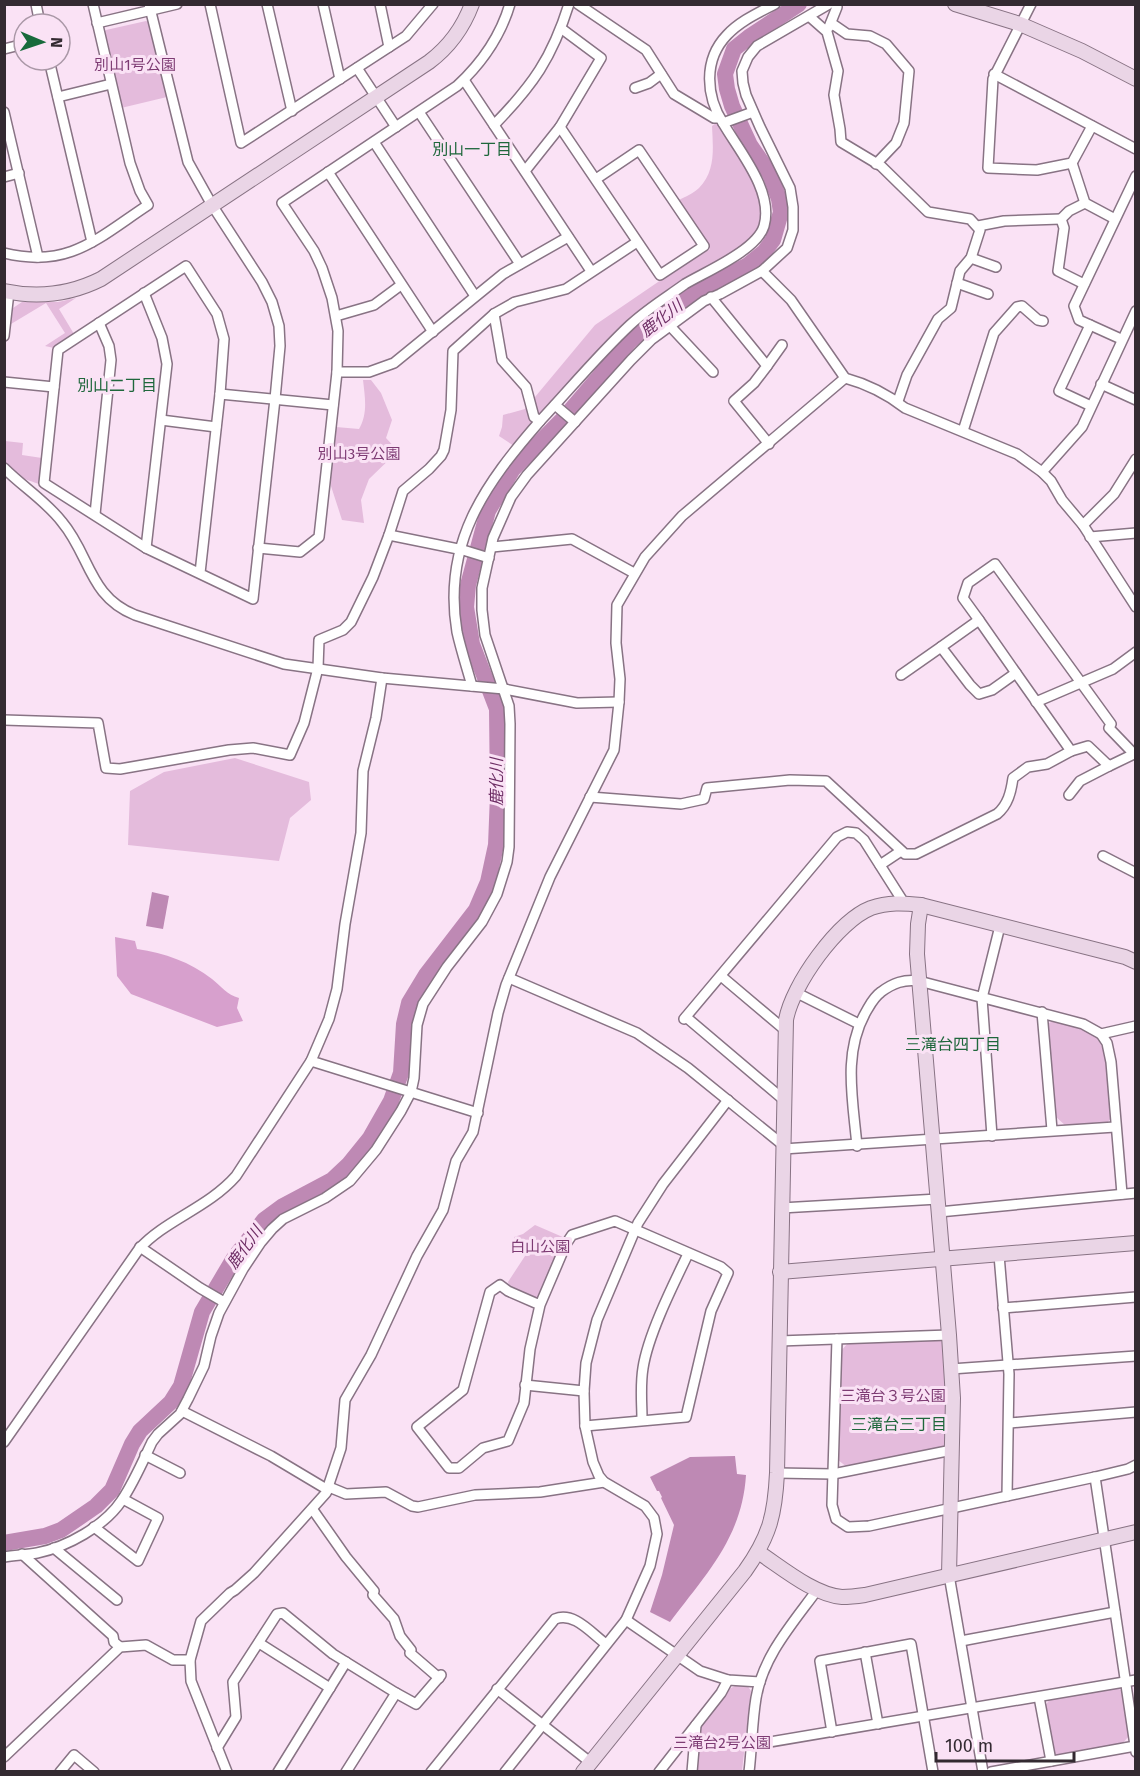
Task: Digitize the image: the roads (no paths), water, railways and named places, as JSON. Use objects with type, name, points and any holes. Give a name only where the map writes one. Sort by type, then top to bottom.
[{"type":"street","points":[[4,253],[55,257],[75,251],[148,205],[140,191],[130,163],[93,4]]},
{"type":"street","points":[[97,23],[150,8],[177,4]]},
{"type":"street","points":[[210,4],[242,143],[414,28],[433,4]]},
{"type":"street","points":[[267,4],[292,111]]},
{"type":"street","points":[[323,4],[340,78]]},
{"type":"street","points":[[380,4],[389,46]]},
{"type":"street","points":[[4,336],[7,292],[52,294],[71,291],[94,282],[439,55],[462,27],[472,4]]},
{"type":"street","points":[[258,548],[300,552],[319,537],[337,372],[336,316],[329,286],[318,260],[280,202],[444,97],[464,80],[491,47],[510,4]]},
{"type":"street","points":[[494,125],[519,99],[546,62],[562,29],[569,4]]},
{"type":"street","points":[[578,4],[646,50],[674,94],[722,121],[751,113]]},
{"type":"street","points":[[474,686],[458,632],[454,597],[455,568],[471,519],[488,487],[507,459],[540,421],[631,324],[654,306],[727,260],[760,236],[766,215],[764,196],[754,173],[722,121],[711,96],[709,82],[711,62],[727,34],[745,20],[775,4]]},
{"type":"street","points":[[4,1557],[54,1548],[94,1527],[114,1510],[123,1499],[158,1434],[182,1411],[204,1366],[214,1322],[223,1301],[243,1269],[272,1229],[288,1216],[339,1190],[359,1172],[376,1150],[411,1092],[416,1066],[417,1025],[423,1004],[447,967],[482,922],[493,903],[507,861],[511,751],[509,706],[485,635],[482,610],[482,588],[487,558],[499,521],[527,475],[574,421],[651,340],[692,308],[762,271],[787,249],[793,230],[790,188],[751,113],[742,71],[748,57],[757,46],[829,4]]},
{"type":"street","points":[[827,32],[837,7],[836,4]]},
{"type":"street","points":[[955,4],[1020,24],[1082,51],[1136,79]]},
{"type":"street","points":[[1031,4],[994,74],[986,169],[1037,170],[1072,163]]},
{"type":"street","points":[[150,8],[184,153],[191,171],[262,282],[274,309],[280,335],[253,599],[147,548],[44,483],[58,350],[185,264],[212,305],[222,328],[224,355],[200,573]]},
{"type":"street","points":[[810,17],[827,32],[838,71],[834,96],[841,142],[876,164],[928,212],[967,218],[980,230],[971,258],[962,268],[951,308],[938,320],[908,375],[898,401]]},
{"type":"street","points":[[831,23],[847,34],[870,36],[886,44],[909,70],[904,123],[896,142],[876,164]]},
{"type":"street","points":[[525,171],[560,127],[601,58],[562,29]]},
{"type":"street","points":[[357,68],[396,127]]},
{"type":"street","points":[[52,72],[92,242]]},
{"type":"street","points":[[635,88],[649,83],[661,74]]},
{"type":"street","points":[[994,74],[1136,149]]},
{"type":"street","points":[[464,80],[591,272]]},
{"type":"street","points":[[58,97],[111,84]]},
{"type":"street","points":[[4,112],[38,257]]},
{"type":"street","points":[[419,112],[520,264]]},
{"type":"street","points":[[1092,126],[1072,163],[1085,203],[1115,219]]},
{"type":"street","points":[[560,127],[660,275],[704,246],[639,150],[596,179]]},
{"type":"street","points":[[374,142],[475,296]]},
{"type":"street","points":[[328,172],[433,332]]},
{"type":"street","points":[[4,177],[19,174]]},
{"type":"street","points":[[1121,339],[1079,320],[1074,306],[1136,176]]},
{"type":"street","points":[[978,226],[1004,221],[1061,219],[1069,211],[1085,203]]},
{"type":"street","points":[[1061,219],[1064,228],[1058,271],[1084,284]]},
{"type":"street","points":[[337,372],[369,372],[385,367],[401,358],[503,274],[568,237]]},
{"type":"street","points":[[4,720],[98,723],[106,768],[120,769],[253,748],[290,754],[304,723],[318,668],[319,640],[343,630],[351,622],[373,577],[403,491],[429,469],[444,450],[451,410],[453,351],[494,314],[515,302],[566,289],[637,242]]},
{"type":"street","points":[[971,258],[996,267]]},
{"type":"street","points":[[762,271],[791,300],[844,378],[859,382],[898,401],[905,408],[1017,454],[1041,472],[1051,481],[1062,500],[1083,525],[1136,607]]},
{"type":"street","points":[[957,283],[988,294]]},
{"type":"street","points":[[336,316],[375,305],[401,285]]},
{"type":"street","points":[[144,293],[165,346],[167,364],[147,548]]},
{"type":"street","points":[[711,297],[767,366]]},
{"type":"street","points":[[963,431],[994,333],[1017,307],[1022,306],[1038,320],[1043,321]]},
{"type":"street","points":[[1041,472],[1082,427],[1136,311]]},
{"type":"street","points":[[494,314],[502,360],[526,387],[534,417],[540,421]]},
{"type":"street","points":[[95,514],[111,360],[109,346],[99,323]]},
{"type":"street","points":[[1090,325],[1059,391],[1091,406]]},
{"type":"street","points":[[670,326],[713,372]]},
{"type":"street","points":[[769,444],[734,401],[754,383],[782,345]]},
{"type":"street","points":[[228,1772],[190,1681],[190,1660],[201,1621],[206,1614],[254,1573],[313,1510],[328,1488],[341,1448],[345,1400],[371,1354],[442,1210],[456,1161],[471,1136],[478,1113],[498,1013],[509,978],[550,877],[614,750],[620,679],[615,643],[617,605],[634,573],[653,546],[682,516],[844,378]]},
{"type":"street","points":[[4,382],[54,387]]},
{"type":"street","points":[[1101,384],[1136,400]]},
{"type":"street","points":[[220,393],[333,405]]},
{"type":"street","points":[[556,405],[574,421]]},
{"type":"street","points":[[161,420],[216,427]]},
{"type":"street","points":[[1083,525],[1113,494],[1136,459]]},
{"type":"street","points":[[4,468],[64,524],[94,582],[113,603],[130,613],[284,664],[382,678],[502,689],[577,703],[619,702]]},
{"type":"street","points":[[1090,537],[1136,533]]},
{"type":"street","points":[[389,535],[461,550],[487,558]]},
{"type":"street","points":[[492,547],[572,539],[634,573]]},
{"type":"street","points":[[1069,795],[1080,781],[1135,754],[1109,728],[1110,722],[995,564],[968,583],[963,598],[1071,751]]},
{"type":"street","points":[[901,675],[979,620]]},
{"type":"street","points":[[941,647],[970,686],[979,694],[992,690],[1016,673]]},
{"type":"street","points":[[1036,702],[1113,669],[1136,652]]},
{"type":"street","points":[[4,1442],[140,1247],[226,1188],[311,1060],[329,1019],[338,989],[345,924],[361,832],[362,781],[382,678]]},
{"type":"street","points":[[590,797],[681,804],[704,799],[707,788],[790,780],[826,781],[905,854],[916,854],[997,814],[1008,800],[1013,778],[1028,767],[1047,764],[1071,751],[1088,746],[1109,766]]},
{"type":"street","points":[[784,1100],[685,1018],[837,837],[847,832],[860,835],[904,903]]},
{"type":"street","points":[[880,864],[901,850]]},
{"type":"street","points":[[1102,856],[1136,873]]},
{"type":"street","points":[[497,1689],[543,1724],[587,1767],[758,1552],[776,1504],[785,1030],[795,992],[838,932],[851,920],[872,908],[892,903],[904,903],[921,905],[1125,957],[1136,962]]},
{"type":"street","points":[[921,905],[918,924],[919,981],[950,1335],[952,1450],[949,1575],[983,1772]]},
{"type":"street","points":[[992,1136],[982,998],[1000,926]]},
{"type":"street","points":[[721,976],[785,1030]]},
{"type":"street","points":[[509,978],[637,1033],[660,1047],[783,1147],[857,1146],[1115,1127]]},
{"type":"street","points":[[857,1146],[851,1053],[859,1024],[875,997],[893,983],[919,981],[1042,1012],[1083,1024],[1101,1034],[1107,1043],[1111,1062],[1122,1194]]},
{"type":"street","points":[[795,992],[859,1024]]},
{"type":"street","points":[[1042,1012],[1052,1130]]},
{"type":"street","points":[[1101,1034],[1136,1026]]},
{"type":"street","points":[[311,1060],[478,1113]]},
{"type":"street","points":[[505,1772],[626,1620],[650,1566],[657,1534],[657,1525],[651,1511],[604,1482],[593,1462],[585,1426],[586,1363],[592,1335],[635,1231],[663,1184],[728,1100]]},
{"type":"street","points":[[781,1208],[939,1205],[1136,1193]]},
{"type":"street","points":[[540,1305],[500,1286],[490,1292],[463,1390],[417,1427],[449,1468],[459,1468],[483,1448],[508,1441],[524,1403],[530,1349],[540,1305],[572,1235],[615,1221],[721,1267],[728,1273],[711,1311],[686,1417],[585,1426]]},
{"type":"street","points":[[780,1272],[1136,1244]]},
{"type":"street","points":[[140,1247],[223,1301]]},
{"type":"street","points":[[642,1420],[644,1361],[688,1254]]},
{"type":"street","points":[[999,1255],[1010,1423],[1007,1496]]},
{"type":"street","points":[[1003,1308],[1136,1297]]},
{"type":"street","points":[[779,1341],[950,1335]]},
{"type":"street","points":[[837,1339],[834,1513],[840,1523],[848,1527],[869,1526],[1095,1477],[1136,1465]]},
{"type":"street","points":[[951,1369],[1136,1356]]},
{"type":"street","points":[[525,1385],[584,1391]]},
{"type":"street","points":[[182,1411],[328,1488],[346,1494],[386,1492],[412,1506],[418,1507],[475,1495],[534,1492],[604,1482]]},
{"type":"street","points":[[1010,1423],[1136,1412]]},
{"type":"street","points":[[777,1473],[833,1474],[952,1450]]},
{"type":"street","points":[[145,1455],[180,1473]]},
{"type":"street","points":[[991,1772],[1135,1749],[1131,1681],[1115,1612],[1095,1477]]},
{"type":"street","points":[[94,1527],[138,1561],[158,1518],[123,1499]]},
{"type":"street","points":[[217,1748],[237,1718],[233,1682],[277,1614],[283,1613],[346,1662],[416,1704],[440,1676],[410,1653],[411,1650],[400,1636],[394,1619],[373,1595],[374,1591],[346,1557],[313,1510]]},
{"type":"street","points":[[758,1552],[817,1590],[840,1597],[866,1595],[1136,1532]]},
{"type":"street","points":[[54,1548],[117,1600]]},
{"type":"street","points":[[22,1554],[113,1636],[114,1642],[120,1647]]},
{"type":"street","points":[[749,1772],[756,1697],[760,1682],[777,1645],[817,1590]]},
{"type":"street","points":[[961,1641],[1115,1612]]},
{"type":"street","points":[[431,1772],[550,1623],[561,1616],[574,1619],[606,1644]]},
{"type":"street","points":[[626,1620],[700,1671],[728,1680],[760,1682]]},
{"type":"street","points":[[259,1642],[330,1688]]},
{"type":"street","points":[[832,1732],[820,1661],[910,1644],[931,1771]]},
{"type":"street","points":[[4,1757],[120,1647],[146,1645],[173,1660],[190,1660]]},
{"type":"street","points":[[865,1653],[878,1724]]},
{"type":"street","points":[[278,1772],[346,1662]]},
{"type":"street","points":[[659,1772],[721,1693],[728,1680]]},
{"type":"street","points":[[752,1745],[1131,1681]]},
{"type":"street","points":[[346,1772],[396,1693]]},
{"type":"street","points":[[1039,1697],[1051,1761]]},
{"type":"street","points":[[692,1772],[696,1725]]},
{"type":"street","points":[[60,1772],[74,1755],[94,1772]]},
{"type":"waterway","name":"鹿化川","points":[[4,1543],[45,1536],[61,1530],[96,1506],[112,1490],[140,1431],[171,1402],[181,1386],[202,1312],[234,1258],[264,1220],[283,1206],[332,1180],[349,1164],[370,1138],[391,1101],[401,1073],[404,1024],[409,1003],[426,975],[476,910],[488,882],[496,845],[497,709],[472,644],[466,607],[468,585],[488,511],[513,469],[564,418],[629,342],[660,315],[694,293],[748,265],[764,252],[773,240],[781,212],[779,199],[770,174],[750,145],[732,106],[725,74],[734,49],[799,4]]},
{"type":"district","name":"別山一丁目","points":[[472,149]]},
{"type":"district","name":"別山二丁目","points":[[117,385]]},
{"type":"district","name":"三滝台四丁目","points":[[953,1044]]},
{"type":"district","name":"三滝台三丁目","points":[[899,1424]]},
{"type":"park label","name":"別山1号公園","points":[[135,65]]},
{"type":"park label","name":"別山3号公園","points":[[359,454]]},
{"type":"park label","name":"白山公園","points":[[540,1247]]},
{"type":"park label","name":"三滝台３号公園","points":[[893,1396]]},
{"type":"park label","name":"三滝台2号公園","points":[[722,1743]]}]
